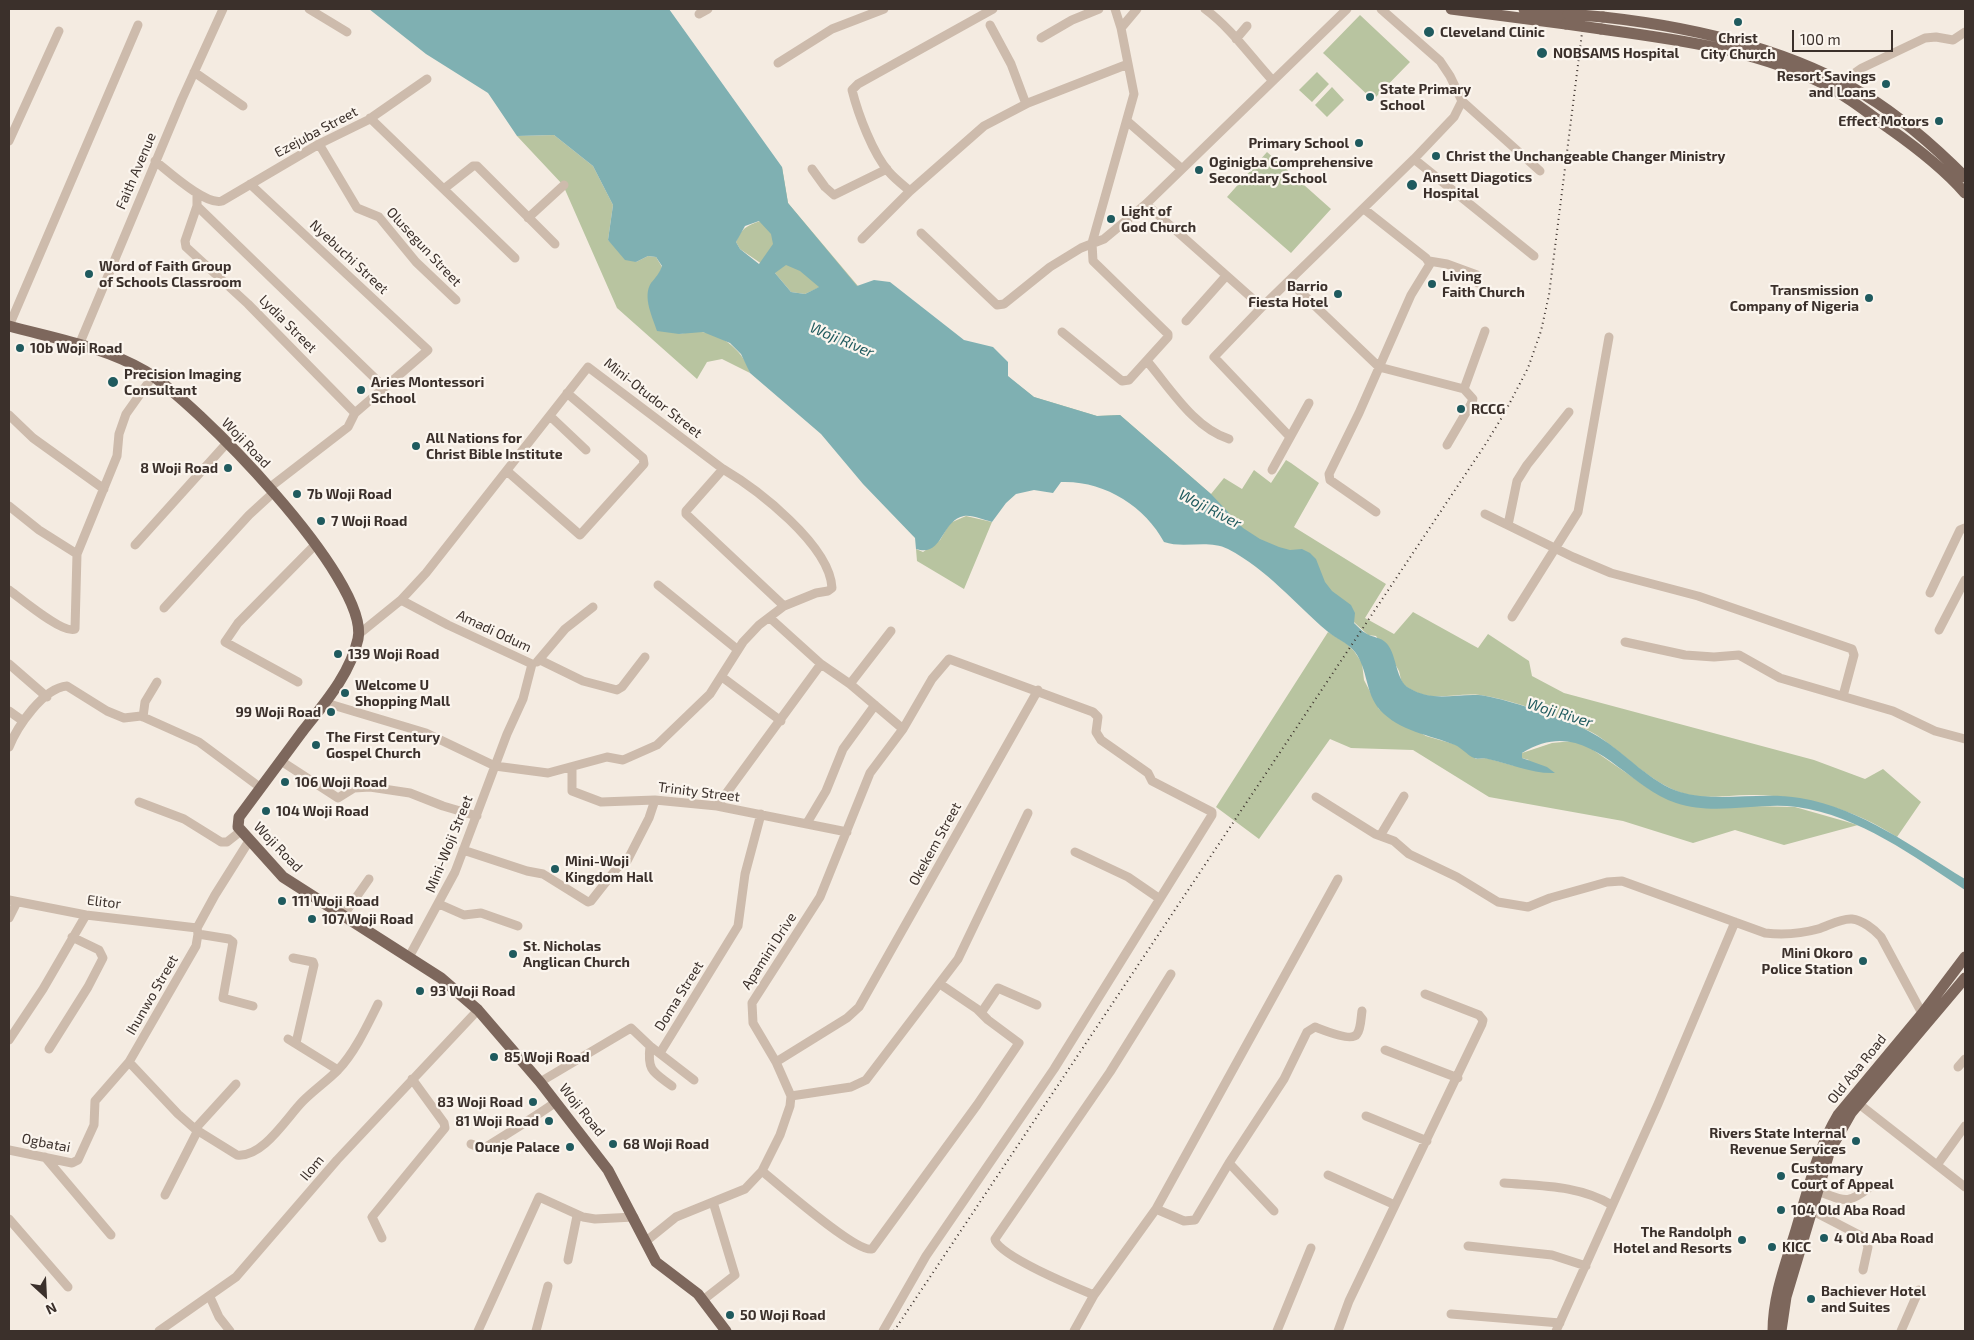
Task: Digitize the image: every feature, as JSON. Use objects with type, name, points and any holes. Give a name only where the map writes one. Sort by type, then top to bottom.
[{"type":"main road","points":[[1451,9],[1603,17],[1649,23],[1758,48],[1809,66],[1866,96],[1945,156],[1965,176]]},
{"type":"main road","points":[[1531,9],[1566,15],[1601,29],[1676,40],[1722,50],[1770,63],[1817,81],[1840,93],[1909,142],[1938,165],[1965,193]]},
{"type":"main road","name":"Woji Road","points":[[9,326],[79,345],[123,360],[153,376],[174,393],[271,490],[316,544],[346,590],[359,634],[349,661],[326,703],[239,817],[237,823],[240,831],[283,876],[451,985],[478,1010],[540,1082],[608,1170],[656,1262],[690,1287],[703,1300],[726,1331]]},
{"type":"main road","name":"Old Aba Road","points":[[1781,1331],[1786,1297],[1830,1150],[1842,1126],[1925,1018],[1965,957]]},
{"type":"main road","name":"Old Aba Road","points":[[1773,1331],[1779,1288],[1819,1154],[1831,1128],[1849,1102],[1925,1018],[1965,978]]},
{"type":"street","name":"Faith Avenue","points":[[79,345],[155,161],[223,9]]},
{"type":"street","points":[[309,9],[347,32]]},
{"type":"street","points":[[700,14],[708,9]]},
{"type":"street","points":[[778,63],[832,29],[884,9]]},
{"type":"street","points":[[910,190],[887,170],[871,138],[865,132],[852,90],[854,87],[993,9]]},
{"type":"street","points":[[1041,38],[1072,20],[1099,9]]},
{"type":"street","points":[[1062,332],[1122,382],[1129,380],[1168,337],[1168,334],[1093,261],[1092,243],[1134,94],[1121,28],[1114,9]]},
{"type":"street","points":[[1121,28],[1137,9]]},
{"type":"street","points":[[1205,9],[1230,29],[1236,39],[1274,81]]},
{"type":"street","points":[[921,233],[1000,306],[1012,299],[1050,267],[1092,243],[1104,239],[1146,204],[1347,9]]},
{"type":"street","points":[[1381,9],[1440,61],[1450,76],[1462,101],[1540,171]]},
{"type":"street","points":[[9,326],[138,25]]},
{"type":"street","points":[[990,25],[1006,53],[1026,104]]},
{"type":"street","points":[[1236,39],[1247,26]]},
{"type":"street","points":[[9,142],[59,31]]},
{"type":"street","points":[[1842,82],[1862,68],[1925,38],[1936,37],[1953,40],[1963,37]]},
{"type":"street","points":[[862,239],[910,190],[981,128],[1026,104],[1128,64]]},
{"type":"street","points":[[194,72],[243,106]]},
{"type":"street","points":[[370,118],[427,78]]},
{"type":"street","points":[[1290,437],[1215,360],[1216,354],[1414,159],[1454,117],[1462,101]]},
{"type":"street","name":"Ezejuba Street","points":[[155,161],[197,193],[218,202],[319,144],[370,118],[445,188],[515,258]]},
{"type":"street","points":[[1127,121],[1182,169]]},
{"type":"street","name":"Olusegun Street","points":[[319,144],[357,208],[379,217],[416,262],[456,300]]},
{"type":"street","points":[[1414,159],[1534,256]]},
{"type":"street","points":[[445,188],[475,165],[555,244]]},
{"type":"street","points":[[812,169],[825,187],[834,195],[887,170]]},
{"type":"street","name":"Nyebuchi Street","points":[[250,184],[427,348],[428,352],[384,387]]},
{"type":"street","points":[[528,218],[564,185]]},
{"type":"street","points":[[164,608],[271,490],[348,427],[355,413],[384,387],[197,206],[197,193]]},
{"type":"street","points":[[1146,204],[1262,307]]},
{"type":"street","name":"Lydia Street","points":[[197,206],[185,242],[186,247],[248,304],[355,413]]},
{"type":"street","points":[[1364,209],[1429,260],[1447,264],[1477,275],[1478,282]]},
{"type":"street","points":[[1376,512],[1328,478],[1411,295],[1430,264],[1429,260]]},
{"type":"street","points":[[1186,321],[1226,276]]},
{"type":"street","points":[[1289,281],[1379,367],[1464,389],[1473,399],[1447,445]]},
{"type":"street","points":[[1464,389],[1485,331]]},
{"type":"street","points":[[1512,616],[1556,548],[1579,508],[1609,337]]},
{"type":"street","points":[[1147,361],[1205,426],[1220,436],[1229,439]]},
{"type":"street","name":"Mini-Otudor Street","points":[[326,703],[426,733],[495,766],[537,773],[572,767],[607,757],[623,760],[657,745],[710,694],[738,650],[759,625],[784,606],[816,593],[828,591],[832,588],[832,582],[819,552],[808,538],[746,483],[723,469],[591,367],[585,368],[550,416],[426,573],[401,600],[359,634]]},
{"type":"street","points":[[9,590],[59,626],[72,631],[77,623],[77,554],[116,456],[119,434],[126,414],[153,376]]},
{"type":"street","points":[[507,471],[577,534],[582,534],[644,462],[567,394]]},
{"type":"street","points":[[1272,470],[1309,403]]},
{"type":"street","points":[[1508,525],[1512,496],[1517,481],[1527,465],[1569,412]]},
{"type":"street","points":[[9,415],[33,438],[104,489]]},
{"type":"street","points":[[550,416],[586,450]]},
{"type":"street","points":[[134,546],[226,444]]},
{"type":"street","points":[[723,469],[686,511],[686,514],[784,606]]},
{"type":"street","points":[[9,506],[39,530],[77,554]]},
{"type":"street","points":[[1485,514],[1611,573],[1698,596],[1852,649],[1854,654],[1843,696]]},
{"type":"street","points":[[1930,593],[1960,530],[1965,528]]},
{"type":"street","points":[[298,682],[225,642],[238,623],[316,544]]},
{"type":"street","points":[[1940,630],[1965,580]]},
{"type":"street","points":[[658,585],[738,650]]},
{"type":"street","name":"Amadi Odum","points":[[401,600],[448,625],[536,662],[495,766]]},
{"type":"street","points":[[593,607],[566,629],[536,662],[583,681],[617,690],[622,688],[645,657]]},
{"type":"street","points":[[770,618],[821,664],[850,684],[903,729]]},
{"type":"street","points":[[850,684],[891,631]]},
{"type":"street","points":[[1625,642],[1685,655],[1714,657],[1739,655],[1780,678],[1893,712],[1935,731],[1965,739]]},
{"type":"street","name":"Apamini Drive","points":[[791,1096],[776,1062],[753,1023],[752,1003],[814,908],[834,866],[866,780],[903,729],[924,690],[950,658],[1038,690]]},
{"type":"street","points":[[9,664],[47,696]]},
{"type":"street","points":[[717,806],[821,664]]},
{"type":"street","points":[[722,677],[781,721]]},
{"type":"street","points":[[143,717],[144,702],[157,682]]},
{"type":"street","points":[[9,747],[23,721],[47,696],[67,686],[106,711],[119,716],[143,717],[200,742],[261,788]]},
{"type":"street","points":[[883,1331],[926,1256],[1054,1069],[1211,819],[1212,812],[1152,781],[1148,773],[1101,740],[1096,732],[1098,717],[1093,712],[1038,690]]},
{"type":"street","name":"Okekem Street","points":[[776,1062],[847,1018],[859,1007],[1038,690]]},
{"type":"street","points":[[807,823],[826,791],[843,749],[875,705]]},
{"type":"street","points":[[9,711],[23,721]]},
{"type":"street","points":[[281,761],[338,798],[354,788],[410,793],[443,806],[477,816]]},
{"type":"street","name":"Mini-Woji Street","points":[[409,957],[450,884],[495,766]]},
{"type":"street","name":"Trinity Street","points":[[572,767],[572,791],[592,800],[615,802],[655,800],[717,806],[847,832]]},
{"type":"street","points":[[1316,796],[1380,836],[1394,841],[1409,854],[1457,877],[1491,900],[1510,905],[1528,907],[1550,898],[1607,882],[1622,881],[1765,933],[1785,935],[1819,929],[1847,919],[1856,920],[1874,930],[1881,937],[1925,1018]]},
{"type":"street","points":[[1380,836],[1404,796]]},
{"type":"street","points":[[463,850],[520,869],[543,874],[588,902],[591,901],[617,868],[627,861],[649,818],[655,800]]},
{"type":"street","points":[[139,802],[184,819],[221,842],[227,842],[240,831]]},
{"type":"street","points":[[645,1242],[676,1217],[745,1188],[762,1171],[780,1135],[790,1106],[791,1096],[851,1087],[866,1080],[961,954],[1028,813]]},
{"type":"street","name":"Doma Street","points":[[540,1082],[627,1028],[633,1029],[660,1053],[738,926],[745,874],[761,814]]},
{"type":"street","name":"Ihunwo Street","points":[[78,1160],[94,1125],[95,1101],[129,1062],[196,946],[197,931],[214,894],[249,841]]},
{"type":"street","points":[[1075,852],[1128,877],[1160,899]]},
{"type":"street","points":[[343,916],[369,879]]},
{"type":"street","points":[[1074,1331],[1094,1295],[1156,1209],[1338,879]]},
{"type":"street","points":[[9,918],[13,901]]},
{"type":"street","name":"Elitor","points":[[13,901],[86,915],[197,931],[229,939],[233,942],[224,998],[253,1006]]},
{"type":"street","points":[[439,904],[464,915],[481,913],[518,926]]},
{"type":"street","points":[[9,1040],[43,989],[86,915]]},
{"type":"street","points":[[1451,1314],[1558,1327],[1735,922]]},
{"type":"street","points":[[49,1049],[88,987],[103,958],[99,950],[72,937]]},
{"type":"street","points":[[293,958],[312,962],[314,965],[292,1041],[338,1070]]},
{"type":"street","points":[[1094,1295],[1039,1271],[999,1247],[996,1239],[1110,1072],[1171,974]]},
{"type":"street","points":[[762,1171],[831,1227],[861,1248],[872,1249],[1018,1047],[1019,1043],[1017,1040],[940,984]]},
{"type":"street","points":[[981,1013],[998,988],[1037,1005]]},
{"type":"street","points":[[1338,1331],[1349,1301],[1458,1078],[1483,1020],[1479,1015],[1425,994]]},
{"type":"street","points":[[129,1062],[178,1114],[196,1129],[237,1155],[244,1156],[268,1140],[302,1102],[338,1070],[364,1031],[378,1004]]},
{"type":"street","name":"Ilom","points":[[159,1331],[236,1277],[336,1160],[478,1010]]},
{"type":"street","points":[[1156,1209],[1184,1221],[1195,1220],[1229,1163],[1284,1079],[1307,1032],[1315,1027],[1347,1037],[1355,1037],[1358,1034],[1362,1011]]},
{"type":"street","points":[[650,1046],[650,1068],[672,1086]]},
{"type":"street","points":[[1385,1050],[1458,1078]]},
{"type":"street","points":[[660,1053],[694,1080]]},
{"type":"street","points":[[1958,1067],[1965,1059]]},
{"type":"street","points":[[382,1238],[372,1218],[445,1128],[444,1123],[412,1079]]},
{"type":"street","points":[[165,1195],[196,1129],[236,1084]]},
{"type":"street","points":[[470,1144],[483,1149],[509,1132],[533,1120],[556,1102]]},
{"type":"street","points":[[1859,1104],[1965,1187]]},
{"type":"street","points":[[1366,1116],[1427,1141]]},
{"type":"street","points":[[1937,1165],[1965,1126]]},
{"type":"street","name":"Ogbatai","points":[[9,1150],[72,1163],[78,1160]]},
{"type":"street","points":[[45,1157],[112,1235]]},
{"type":"street","points":[[1229,1163],[1274,1211]]},
{"type":"street","points":[[1328,1175],[1395,1205]]},
{"type":"street","points":[[1504,1183],[1575,1190],[1596,1196],[1612,1205]]},
{"type":"street","points":[[1817,1191],[1848,1200],[1857,1198],[1870,1187]]},
{"type":"street","points":[[478,1331],[539,1197],[577,1216],[595,1219],[634,1217]]},
{"type":"street","points":[[703,1300],[735,1276],[713,1202]]},
{"type":"street","points":[[1812,1210],[1865,1238],[1868,1247],[1863,1270]]},
{"type":"street","points":[[568,1260],[577,1216]]},
{"type":"street","points":[[9,1219],[68,1287]]},
{"type":"street","points":[[1468,1246],[1552,1255],[1586,1266]]},
{"type":"street","points":[[1277,1331],[1311,1248]]},
{"type":"street","points":[[536,1331],[548,1286]]},
{"type":"street","points":[[1902,1331],[1919,1290]]},
{"type":"street","points":[[210,1297],[219,1317],[230,1331]]},
{"type":"green space","points":[[1360,15],[1410,62],[1373,100],[1323,53]]},
{"type":"green space","points":[[1317,72],[1329,84],[1312,102],[1299,90]]},
{"type":"green space","points":[[1332,87],[1344,100],[1327,117],[1315,105]]},
{"type":"green space","points":[[554,135],[593,166],[613,205],[608,240],[636,262],[648,256],[656,257],[662,267],[658,277],[651,284],[679,334],[699,332],[718,336],[738,352],[750,373],[722,359],[707,362],[697,379],[617,308],[563,185],[517,136]]},
{"type":"green space","points":[[1267,152],[1331,209],[1291,253],[1227,197]]},
{"type":"green space","points":[[782,167],[788,203],[858,286],[820,287],[805,294],[791,292],[775,273],[740,249],[736,242],[738,238],[745,228],[760,221]]},
{"type":"green space","points":[[1007,376],[1034,397],[1097,416],[1120,415],[1211,494],[1224,478],[1242,489],[1254,470],[1271,483],[1286,460],[1291,463],[1319,483],[1294,527],[1386,584],[1365,618],[1394,634],[1413,612],[1478,648],[1488,634],[1529,661],[1532,676],[1564,693],[1814,760],[1865,779],[1883,769],[1921,802],[1897,837],[1864,819],[1811,801],[1773,796],[1707,797],[1688,795],[1658,781],[1638,768],[1601,738],[1576,725],[1541,712],[1490,697],[1471,694],[1434,696],[1416,692],[1403,684],[1397,667],[1376,636],[1368,635],[1280,554],[1065,430]]},
{"type":"green space","points":[[966,516],[992,522],[964,589],[917,561],[916,549],[923,552],[940,540],[950,523]]},
{"type":"green space","points":[[1328,632],[1346,643],[1362,663],[1364,680],[1379,709],[1426,736],[1457,745],[1476,759],[1486,758],[1515,766],[1529,760],[1522,758],[1522,753],[1552,743],[1573,741],[1586,745],[1651,790],[1752,806],[1795,807],[1858,825],[1784,845],[1735,830],[1693,843],[1623,821],[1489,797],[1413,750],[1351,748],[1330,739],[1259,839],[1216,807]]},
{"type":"water","name":"Woji River","points":[[369,9],[669,9],[782,167],[788,203],[857,286],[874,280],[890,282],[964,340],[993,347],[1008,362],[1008,376],[1034,397],[1097,416],[1120,415],[1211,494],[1243,528],[1260,539],[1279,547],[1290,550],[1302,549],[1310,553],[1316,559],[1325,582],[1332,591],[1351,605],[1355,613],[1354,623],[1365,633],[1382,640],[1388,645],[1401,680],[1409,688],[1434,696],[1486,696],[1554,716],[1595,734],[1648,775],[1669,788],[1680,792],[1709,797],[1785,796],[1823,803],[1866,820],[1906,842],[1965,879],[1965,890],[1885,839],[1843,819],[1820,812],[1782,806],[1721,809],[1691,807],[1676,803],[1657,794],[1603,756],[1585,746],[1566,741],[1545,743],[1522,753],[1522,758],[1547,767],[1555,773],[1546,773],[1486,758],[1476,759],[1455,745],[1405,728],[1388,717],[1375,703],[1355,652],[1327,631],[1256,567],[1242,557],[1220,546],[1204,544],[1180,545],[1164,542],[1146,517],[1134,507],[1121,498],[1092,485],[1061,482],[1053,493],[1034,490],[1016,494],[1006,503],[992,522],[964,516],[956,519],[951,524],[932,548],[925,550],[916,549],[915,538],[863,484],[821,434],[750,373],[741,354],[730,343],[703,332],[679,334],[657,331],[649,307],[648,295],[651,283],[662,266],[656,257],[648,256],[636,262],[625,260],[608,240],[613,205],[593,166],[554,135],[517,136],[488,93],[426,54]],"holes":[[[759,221],[771,234],[773,244],[759,264],[740,249],[736,242],[745,226]],[[786,265],[800,271],[819,287],[805,294],[791,292],[775,273]]]},
{"type":"railway","points":[[894,1331],[1504,414],[1528,368],[1541,331],[1549,295],[1585,9]]},
{"type":"place","name":"Christ City Church","points":[[1738,22]]},
{"type":"place","name":"Cleveland Clinic","points":[[1429,32]]},
{"type":"place","name":"NOBSAMS Hospital","points":[[1542,53]]},
{"type":"place","name":"Resort Savings and Loans","points":[[1886,84]]},
{"type":"place","name":"State Primary School","points":[[1370,97]]},
{"type":"place","name":"Effect Motors","points":[[1939,121]]},
{"type":"place","name":"Primary School","points":[[1359,143]]},
{"type":"place","name":"Christ the Unchangeable Changer Ministry","points":[[1436,156]]},
{"type":"place","name":"Oginigba Comprehensive Secondary School","points":[[1199,170]]},
{"type":"place","name":"Ansett Diagotics Hospital","points":[[1412,185]]},
{"type":"place","name":"Light of God Church","points":[[1111,219]]},
{"type":"place","name":"Word of Faith Group of Schools Classroom","points":[[89,274]]},
{"type":"place","name":"Living Faith Church","points":[[1432,284]]},
{"type":"place","name":"Barrio Fiesta Hotel","points":[[1338,294]]},
{"type":"place","name":"Transmission Company of Nigeria","points":[[1869,298]]},
{"type":"place","name":"10b Woji Road","points":[[20,348]]},
{"type":"place","name":"Precision Imaging Consultant","points":[[113,382]]},
{"type":"place","name":"Aries Montessori School","points":[[361,390]]},
{"type":"place","name":"RCCG","points":[[1461,409]]},
{"type":"place","name":"All Nations for Christ Bible Institute","points":[[416,446]]},
{"type":"place","name":"8 Woji Road","points":[[228,468]]},
{"type":"place","name":"7b Woji Road","points":[[297,494]]},
{"type":"place","name":"7 Woji Road","points":[[321,521]]},
{"type":"place","name":"139 Woji Road","points":[[338,654]]},
{"type":"place","name":"Welcome U Shopping Mall","points":[[345,693]]},
{"type":"place","name":"99 Woji Road","points":[[331,712]]},
{"type":"place","name":"The First Century Gospel Church","points":[[316,745]]},
{"type":"place","name":"106 Woji Road","points":[[285,782]]},
{"type":"place","name":"104 Woji Road","points":[[266,811]]},
{"type":"place","name":"Mini-Woji Kingdom Hall","points":[[555,869]]},
{"type":"place","name":"111 Woji Road","points":[[282,901]]},
{"type":"place","name":"107 Woji Road","points":[[312,919]]},
{"type":"place","name":"St. Nicholas Anglican Church","points":[[513,954]]},
{"type":"place","name":"Mini Okoro Police Station","points":[[1863,961]]},
{"type":"place","name":"93 Woji Road","points":[[420,991]]},
{"type":"place","name":"85 Woji Road","points":[[494,1057]]},
{"type":"place","name":"83 Woji Road","points":[[533,1102]]},
{"type":"place","name":"81 Woji Road","points":[[549,1121]]},
{"type":"place","name":"Rivers State Internal Revenue Services","points":[[1856,1141]]},
{"type":"place","name":"68 Woji Road","points":[[613,1144]]},
{"type":"place","name":"Ounje Palace","points":[[570,1147]]},
{"type":"place","name":"Customary Court of Appeal","points":[[1781,1176]]},
{"type":"place","name":"104 Old Aba Road","points":[[1781,1210]]},
{"type":"place","name":"4 Old Aba Road","points":[[1824,1238]]},
{"type":"place","name":"The Randolph Hotel and Resorts","points":[[1742,1240]]},
{"type":"place","name":"KICC","points":[[1772,1247]]},
{"type":"place","name":"Bachiever Hotel and Suites","points":[[1811,1299]]},
{"type":"place","name":"50 Woji Road","points":[[730,1315]]}]
